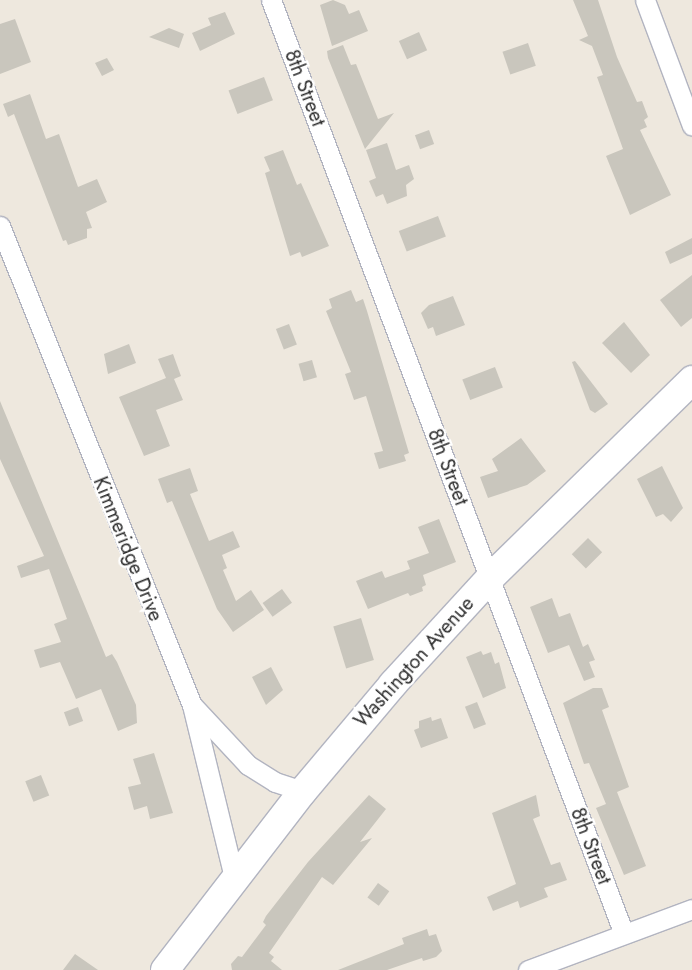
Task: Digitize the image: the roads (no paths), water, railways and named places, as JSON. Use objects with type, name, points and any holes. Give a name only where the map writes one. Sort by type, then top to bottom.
[{"type":"street","name":"8th Street","points":[[271,0],[624,934]]},
{"type":"street","points":[[645,0],[692,126]]},
{"type":"street","name":"Kimmeridge Drive","points":[[0,226],[192,705],[234,877]]},
{"type":"street","name":"Washington Avenue","points":[[164,970],[302,790],[490,578],[692,380]]},
{"type":"street","points":[[192,705],[248,766],[275,782],[302,790]]},
{"type":"street","points":[[528,970],[692,909]]}]
